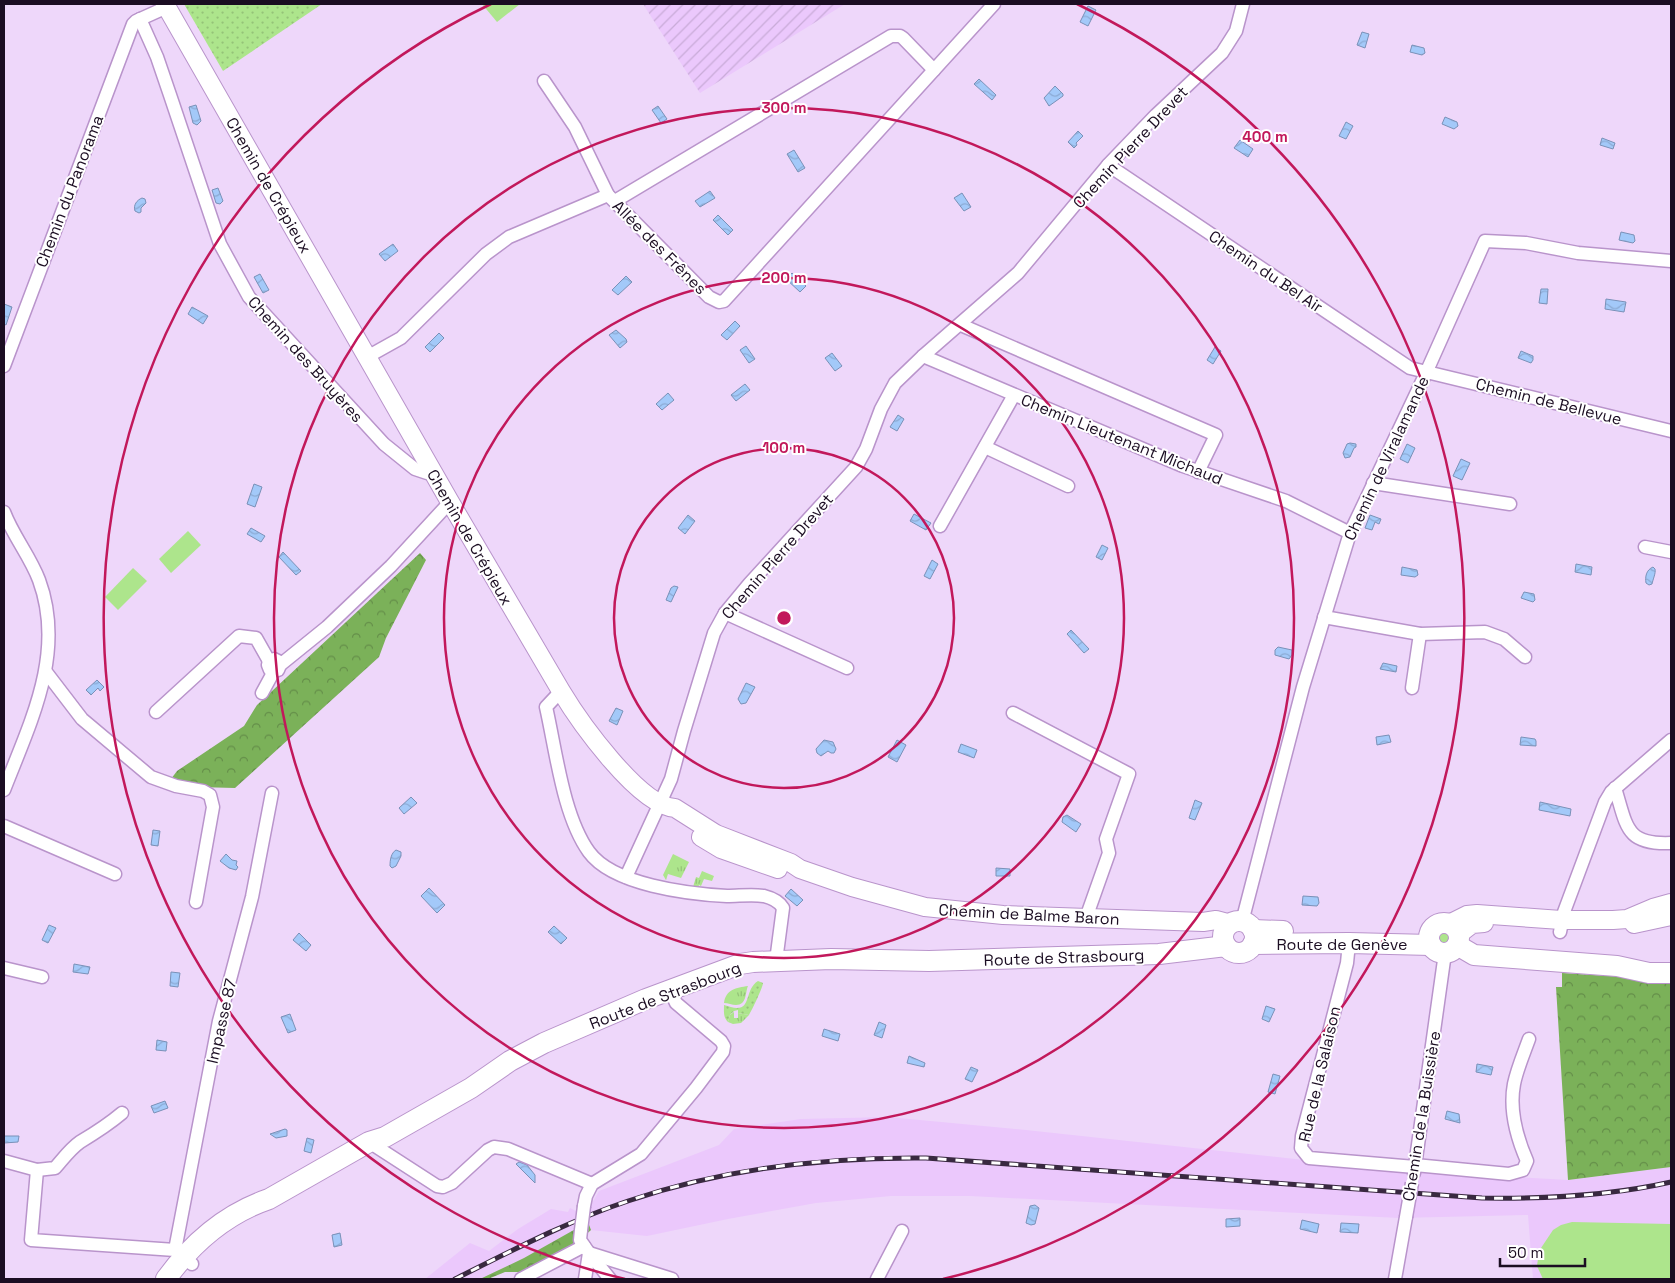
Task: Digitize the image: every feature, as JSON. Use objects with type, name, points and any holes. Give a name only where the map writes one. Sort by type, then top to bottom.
[{"type":"main road","name":"Route de Genève","points":[[1238,933],[1349,943],[1445,939]]},
{"type":"main road","name":"Route de Genève","points":[[1238,933],[1398,933],[1445,939],[1474,955],[1617,966],[1671,974]]},
{"type":"main road","name":"Route de Strasbourg","points":[[166,1279],[206,1234],[221,1222],[253,1204],[269,1198],[369,1142],[385,1137],[471,1088],[510,1061],[544,1043],[670,990],[733,966],[753,962],[776,961],[874,959],[929,961],[1159,954],[1238,933]]},
{"type":"main road","name":"Route de Genève","points":[[1617,966],[1671,963]]},
{"type":"street","name":"Allée des Frênes","points":[[368,357],[401,338],[500,242],[611,198],[709,297],[719,302],[724,300],[994,4]]},
{"type":"street","name":"Chemin Pierre Drevet","points":[[626,877],[664,805],[714,633],[725,613],[748,584],[856,467],[866,449],[888,394],[895,384],[923,356],[1024,268],[1108,165],[1222,53],[1236,31],[1243,4]]},
{"type":"street","points":[[140,19],[166,5]]},
{"type":"street","name":"Chemin de Crépieux","points":[[166,5],[432,471],[561,691]]},
{"type":"street","name":"Chemin du Panorama","points":[[4,366],[133,24],[140,19]]},
{"type":"street","name":"Chemin des Bruyères","points":[[140,19],[157,58],[220,244],[249,297],[384,444],[415,468],[427,473],[432,471]]},
{"type":"street","points":[[544,81],[575,127],[611,198],[891,36],[903,38],[934,70]]},
{"type":"street","name":"Chemin du Bel Air","points":[[1108,165],[1410,368],[1426,373]]},
{"type":"street","name":"Chemin de Viralamande","points":[[1238,933],[1303,687],[1350,533],[1426,373],[1485,240],[1526,243],[1578,253],[1671,261]]},
{"type":"street","points":[[961,324],[1216,435],[1198,472]]},
{"type":"street","name":"Chemin Lieutenant Michaud","points":[[923,356],[1198,472],[1286,501],[1350,533]]},
{"type":"street","name":"Chemin de Bellevue","points":[[1426,373],[1480,384],[1671,431]]},
{"type":"street","points":[[940,526],[1014,395]]},
{"type":"street","points":[[985,447],[1068,486]]},
{"type":"street","points":[[1373,484],[1510,504]]},
{"type":"street","points":[[262,693],[275,666],[327,627],[391,566],[450,502]]},
{"type":"street","points":[[4,512],[33,565],[46,604],[49,645],[46,672],[31,721],[4,790]]},
{"type":"street","points":[[1646,547],[1671,552]]},
{"type":"street","points":[[725,613],[847,668]]},
{"type":"street","points":[[1324,617],[1420,634],[1485,632],[1504,639],[1525,657]]},
{"type":"street","points":[[1412,688],[1420,634]]},
{"type":"street","points":[[156,712],[239,636],[256,638],[275,666]]},
{"type":"street","points":[[46,672],[82,719],[151,777],[176,786],[203,791],[210,795],[213,807],[196,902]]},
{"type":"street","points":[[561,691],[546,707],[563,787],[574,823],[590,854],[611,871],[662,888],[729,896],[753,895],[774,900],[783,908],[776,961]]},
{"type":"street","name":"Chemin de Balme Baron","points":[[561,691],[578,719],[604,752],[647,794],[664,805],[675,808],[716,834],[791,863],[800,870],[852,887],[925,907],[1004,915],[1203,922],[1216,920],[1238,933]]},
{"type":"street","points":[[1013,713],[1129,774],[1106,839],[1109,853],[1086,918]]},
{"type":"street","points":[[1561,926],[1605,802],[1615,788],[1671,740]]},
{"type":"street","points":[[1615,788],[1628,829],[1634,835],[1642,841],[1654,844],[1671,843]]},
{"type":"street","name":"Impasse 87","points":[[182,1262],[219,1021],[252,898],[272,793]]},
{"type":"street","points":[[4,826],[115,874]]},
{"type":"street","points":[[1561,926],[1627,919],[1671,903]]},
{"type":"street","points":[[1445,939],[1467,915],[1477,914],[1561,926],[1615,927],[1671,916]]},
{"type":"street","name":"Chemin de la Buissière","points":[[1396,1279],[1415,1166],[1445,939]]},
{"type":"street","name":"Rue de la Salaison","points":[[1349,943],[1347,963],[1300,1148],[1309,1158],[1415,1166]]},
{"type":"street","points":[[4,968],[42,977]]},
{"type":"street","points":[[610,1279],[580,1240],[586,1196],[592,1184],[641,1154],[696,1088],[723,1052],[724,1046],[721,1041],[676,1003],[670,990]]},
{"type":"street","points":[[1415,1166],[1509,1174],[1523,1170],[1527,1161],[1519,1142],[1513,1109],[1514,1085],[1529,1039]]},
{"type":"street","points":[[4,1161],[37,1170],[55,1168],[64,1156],[79,1143],[108,1125],[122,1113]]},
{"type":"street","points":[[369,1142],[437,1186],[443,1187],[452,1183],[488,1150],[494,1147],[508,1149],[592,1184]]},
{"type":"street","points":[[37,1170],[31,1240],[182,1262]]},
{"type":"street","points":[[877,1279],[902,1231]]},
{"type":"street","points":[[585,1279],[587,1249]]},
{"type":"street","points":[[521,1279],[587,1249],[672,1279]]},
{"type":"shaded area","points":[[643,4],[845,4],[700,93]]},
{"type":"shaded area","points":[[888,1117],[1406,1171],[1568,1180],[1671,1167],[1671,1279],[1533,1279],[1528,1215],[1399,1218],[970,1196],[891,1196],[816,1203],[647,1236],[591,1230],[588,1222],[587,1212],[599,1191],[719,1145],[734,1129],[801,1119]]},
{"type":"shaded area","points":[[570,1208],[576,1211],[570,1249],[524,1272],[505,1272],[488,1279],[425,1279],[470,1243],[489,1251],[518,1229],[551,1209],[568,1212]]},
{"type":"green space","points":[[184,4],[322,4],[223,71]]},
{"type":"green space","points":[[482,4],[520,4],[497,22]]},
{"type":"green space","points":[[188,531],[201,545],[171,573],[159,559]]},
{"type":"green space","points":[[420,553],[426,560],[386,638],[379,657],[235,788],[197,787],[171,779],[177,771],[244,726],[257,705]]},
{"type":"green space","points":[[133,568],[147,581],[118,610],[105,597]]},
{"type":"green space","points":[[673,854],[689,862],[681,878],[668,874],[666,880],[663,875]]},
{"type":"green space","points":[[702,871],[714,876],[712,881],[704,879],[701,886],[699,885],[698,888],[693,887],[696,877],[699,878]]},
{"type":"green space","points":[[1446,932],[1449,933],[1449,943],[1442,944],[1439,943],[1438,936],[1439,933]]},
{"type":"green space","points":[[1562,973],[1671,980],[1671,1167],[1568,1180],[1556,987],[1562,987]]},
{"type":"green space","points":[[758,981],[763,983],[763,985],[749,1015],[738,1013],[738,1010],[734,1011],[730,1015],[728,1022],[724,1012],[724,1005],[735,1008],[744,1005],[751,989]]},
{"type":"green space","points":[[748,986],[742,1003],[736,1005],[724,1003],[729,992]]},
{"type":"green space","points":[[734,1012],[734,1018],[738,1018],[738,1013],[749,1015],[741,1023],[733,1024],[728,1022],[730,1015]]},
{"type":"green space","points":[[588,1222],[591,1230],[570,1249],[524,1272],[505,1272],[488,1279],[480,1279],[524,1258]]},
{"type":"green space","points":[[1572,1222],[1671,1224],[1671,1279],[1543,1279],[1537,1266],[1539,1251],[1553,1230],[1561,1225]]},
{"type":"water","points":[[1088,6],[1096,10],[1088,26],[1080,22]]},
{"type":"water","points":[[1362,32],[1369,34],[1365,48],[1357,45]]},
{"type":"water","points":[[1412,45],[1424,48],[1425,53],[1422,55],[1410,52]]},
{"type":"water","points":[[979,79],[996,95],[992,100],[974,84]]},
{"type":"water","points":[[1055,86],[1063,96],[1049,106],[1044,98]]},
{"type":"water","points":[[196,105],[201,121],[197,125],[193,123],[189,107]]},
{"type":"water","points":[[658,106],[667,119],[661,123],[652,110]]},
{"type":"water","points":[[1445,117],[1457,122],[1458,126],[1454,129],[1442,124]]},
{"type":"water","points":[[1346,122],[1353,126],[1346,139],[1339,136]]},
{"type":"water","points":[[1078,131],[1083,136],[1074,148],[1068,142]]},
{"type":"water","points":[[1602,138],[1615,143],[1613,149],[1600,145]]},
{"type":"water","points":[[1240,140],[1253,149],[1248,157],[1234,148]]},
{"type":"water","points":[[794,150],[805,168],[798,172],[787,154]]},
{"type":"water","points":[[218,188],[223,201],[220,204],[216,203],[212,190]]},
{"type":"water","points":[[710,191],[715,198],[700,207],[695,201]]},
{"type":"water","points":[[962,193],[971,207],[964,211],[954,198]]},
{"type":"water","points":[[142,198],[145,199],[146,203],[139,213],[135,211],[135,205]]},
{"type":"water","points":[[718,215],[733,230],[728,235],[713,220]]},
{"type":"water","points":[[1621,232],[1634,235],[1635,241],[1633,243],[1619,240]]},
{"type":"water","points":[[393,244],[398,251],[385,261],[379,254]]},
{"type":"water","points":[[792,273],[806,286],[800,292],[786,279]]},
{"type":"water","points":[[260,274],[269,290],[263,293],[254,277]]},
{"type":"water","points":[[626,276],[632,282],[618,295],[612,290]]},
{"type":"water","points":[[1541,289],[1548,289],[1547,304],[1539,303]]},
{"type":"water","points":[[1606,299],[1626,302],[1624,312],[1605,309]]},
{"type":"water","points":[[4,304],[12,307],[6,325],[4,324]]},
{"type":"water","points":[[192,307],[208,316],[203,324],[188,314]]},
{"type":"water","points":[[735,321],[740,326],[727,340],[721,335]]},
{"type":"water","points":[[616,330],[627,342],[620,348],[609,335]]},
{"type":"water","points":[[439,333],[444,338],[430,352],[425,347]]},
{"type":"water","points":[[746,346],[755,359],[749,363],[740,350]]},
{"type":"water","points":[[1215,347],[1221,351],[1213,364],[1207,360]]},
{"type":"water","points":[[1521,351],[1533,356],[1531,363],[1518,358]]},
{"type":"water","points":[[832,353],[842,366],[835,371],[825,358]]},
{"type":"water","points":[[745,384],[750,390],[736,401],[731,395]]},
{"type":"water","points":[[668,393],[674,400],[662,410],[656,404]]},
{"type":"water","points":[[898,415],[904,419],[897,431],[890,427]]},
{"type":"water","points":[[1347,444],[1356,444],[1356,447],[1350,457],[1345,458],[1343,453]]},
{"type":"water","points":[[1407,444],[1415,448],[1408,463],[1400,459]]},
{"type":"water","points":[[1461,459],[1470,463],[1462,480],[1453,476]]},
{"type":"water","points":[[254,484],[262,487],[255,507],[247,504]]},
{"type":"water","points":[[914,514],[931,523],[926,530],[910,521]]},
{"type":"water","points":[[688,515],[695,521],[685,534],[678,528]]},
{"type":"water","points":[[1370,515],[1381,519],[1379,524],[1375,522],[1372,530],[1365,528]]},
{"type":"water","points":[[251,528],[265,536],[261,542],[247,534]]},
{"type":"water","points":[[1102,545],[1108,548],[1102,560],[1096,557]]},
{"type":"water","points":[[283,552],[301,571],[296,575],[279,557]]},
{"type":"water","points":[[932,560],[938,564],[930,579],[924,576]]},
{"type":"water","points":[[1576,564],[1592,567],[1591,575],[1575,572]]},
{"type":"water","points":[[1402,567],[1417,570],[1418,575],[1415,577],[1401,575]]},
{"type":"water","points":[[1653,567],[1655,574],[1652,584],[1649,585],[1646,583],[1646,576],[1647,572]]},
{"type":"water","points":[[674,586],[678,587],[671,602],[666,600],[671,588]]},
{"type":"water","points":[[1524,592],[1534,594],[1535,600],[1533,602],[1521,598]]},
{"type":"water","points":[[1071,630],[1089,649],[1084,653],[1067,634]]},
{"type":"water","points":[[1278,647],[1292,650],[1292,655],[1289,659],[1275,655],[1275,650]]},
{"type":"water","points":[[1383,663],[1397,666],[1396,672],[1380,669]]},
{"type":"water","points":[[97,680],[104,687],[100,691],[98,688],[91,695],[86,690]]},
{"type":"water","points":[[746,683],[755,687],[746,703],[741,704],[738,699]]},
{"type":"water","points":[[616,708],[623,711],[617,725],[609,721]]},
{"type":"water","points":[[1389,735],[1391,742],[1377,745],[1376,737]]},
{"type":"water","points":[[1521,737],[1535,739],[1536,746],[1520,745]]},
{"type":"water","points":[[824,740],[833,742],[836,749],[834,753],[828,751],[821,756],[817,753],[816,749]]},
{"type":"water","points":[[897,740],[906,745],[897,762],[888,757]]},
{"type":"water","points":[[961,744],[977,750],[974,758],[958,752]]},
{"type":"water","points":[[411,797],[417,803],[404,814],[399,808]]},
{"type":"water","points":[[1195,800],[1202,803],[1195,820],[1189,818]]},
{"type":"water","points":[[1540,802],[1571,809],[1570,816],[1539,810]]},
{"type":"water","points":[[1067,815],[1081,824],[1076,832],[1062,822],[1063,817]]},
{"type":"water","points":[[153,830],[160,831],[158,846],[151,845]]},
{"type":"water","points":[[396,850],[401,852],[401,856],[396,866],[392,868],[390,866],[391,859]]},
{"type":"water","points":[[226,854],[232,860],[237,861],[236,865],[238,867],[236,870],[229,868],[220,861]]},
{"type":"water","points":[[996,868],[1010,869],[1010,876],[996,876]]},
{"type":"water","points":[[429,888],[445,905],[437,913],[421,896]]},
{"type":"water","points":[[791,889],[803,900],[797,906],[785,896]]},
{"type":"water","points":[[1303,896],[1318,897],[1319,903],[1317,906],[1302,905]]},
{"type":"water","points":[[49,925],[56,928],[48,943],[42,940]]},
{"type":"water","points":[[554,926],[567,938],[561,944],[548,932]]},
{"type":"water","points":[[299,933],[311,945],[306,951],[293,940]]},
{"type":"water","points":[[74,964],[90,967],[88,974],[73,972]]},
{"type":"water","points":[[171,972],[180,973],[178,987],[170,986]]},
{"type":"water","points":[[1266,1006],[1275,1009],[1269,1022],[1262,1019]]},
{"type":"water","points":[[290,1014],[296,1030],[288,1033],[281,1017]]},
{"type":"water","points":[[879,1022],[886,1025],[882,1038],[874,1035]]},
{"type":"water","points":[[824,1029],[840,1034],[838,1041],[822,1036]]},
{"type":"water","points":[[157,1040],[167,1042],[166,1051],[156,1050]]},
{"type":"water","points":[[909,1056],[925,1063],[924,1067],[907,1063]]},
{"type":"water","points":[[1477,1064],[1493,1067],[1491,1075],[1476,1072]]},
{"type":"water","points":[[971,1067],[978,1070],[972,1082],[965,1079]]},
{"type":"water","points":[[1273,1074],[1280,1076],[1275,1094],[1268,1092]]},
{"type":"water","points":[[165,1101],[168,1108],[154,1113],[151,1106]]},
{"type":"water","points":[[1447,1111],[1459,1114],[1460,1123],[1445,1119]]},
{"type":"water","points":[[287,1130],[287,1136],[276,1138],[270,1134]]},
{"type":"water","points":[[4,1136],[19,1136],[18,1142],[4,1143]]},
{"type":"water","points":[[307,1138],[314,1140],[311,1153],[304,1151]]},
{"type":"water","points":[[519,1162],[527,1165],[535,1175],[535,1183],[516,1164]]},
{"type":"water","points":[[1035,1205],[1039,1208],[1035,1224],[1031,1225],[1026,1223],[1030,1206]]},
{"type":"water","points":[[1240,1218],[1240,1226],[1226,1227],[1226,1219]]},
{"type":"water","points":[[1302,1220],[1319,1224],[1317,1233],[1300,1229]]},
{"type":"water","points":[[1341,1223],[1359,1224],[1358,1233],[1340,1232]]},
{"type":"water","points":[[340,1233],[342,1245],[334,1247],[332,1235]]},
{"type":"railway","points":[[455,1279],[562,1227],[628,1201],[701,1180],[812,1162],[926,1158],[1482,1198],[1577,1196],[1624,1191],[1671,1182]]}]
